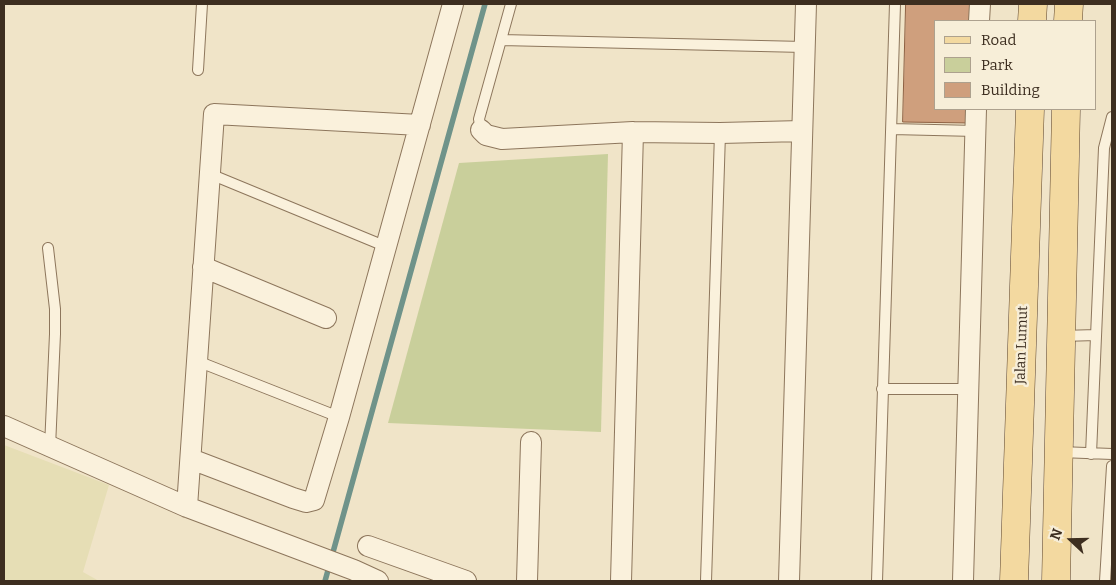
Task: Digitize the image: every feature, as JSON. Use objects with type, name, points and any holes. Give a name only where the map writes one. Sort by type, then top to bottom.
[{"type":"main road","points":[[1032,20],[1033,4]]},
{"type":"main road","points":[[1068,20],[1069,4]]},
{"type":"main road","name":"Jalan Lumut","points":[[1014,581],[1030,110]]},
{"type":"main road","points":[[1056,581],[1066,110]]},
{"type":"street","points":[[191,459],[306,502],[314,500],[316,497],[453,4]]},
{"type":"street","points":[[789,581],[806,4]]},
{"type":"street","points":[[979,20],[980,4]]},
{"type":"street","points":[[963,581],[976,110]]},
{"type":"street","points":[[187,507],[214,114],[420,125]]},
{"type":"street","points":[[480,130],[486,135],[502,139],[632,132],[802,131]]},
{"type":"street","points":[[621,581],[632,132]]},
{"type":"street","points":[[203,267],[326,318]]},
{"type":"street","points":[[4,426],[187,507],[354,570],[378,581]]},
{"type":"street","points":[[527,581],[531,442]]},
{"type":"street","points":[[368,546],[466,581]]},
{"type":"lane","points":[[198,70],[202,4]]},
{"type":"lane","points":[[480,130],[479,119],[511,4]]},
{"type":"lane","points":[[876,581],[895,4]]},
{"type":"lane","points":[[501,40],[804,47]]},
{"type":"lane","points":[[1091,454],[1096,335],[1108,148],[1112,117]]},
{"type":"lane","points":[[892,129],[976,131]]},
{"type":"lane","points":[[706,581],[720,132]]},
{"type":"lane","points":[[210,174],[387,247]]},
{"type":"lane","points":[[48,248],[55,309],[50,446]]},
{"type":"lane","points":[[1061,336],[1096,335]]},
{"type":"lane","points":[[197,361],[339,417]]},
{"type":"lane","points":[[882,389],[969,389]]},
{"type":"lane","points":[[1059,452],[1112,454]]},
{"type":"lane","points":[[1106,581],[1112,466]]},
{"type":"shaded area","points":[[4,445],[109,485],[83,572],[99,581],[4,581]]},
{"type":"green space","points":[[608,154],[601,432],[388,423],[459,163]]},
{"type":"building","points":[[906,4],[972,4],[972,20],[934,20],[934,110],[970,110],[969,123],[903,122]]},
{"type":"waterway","points":[[325,581],[485,4]]}]
